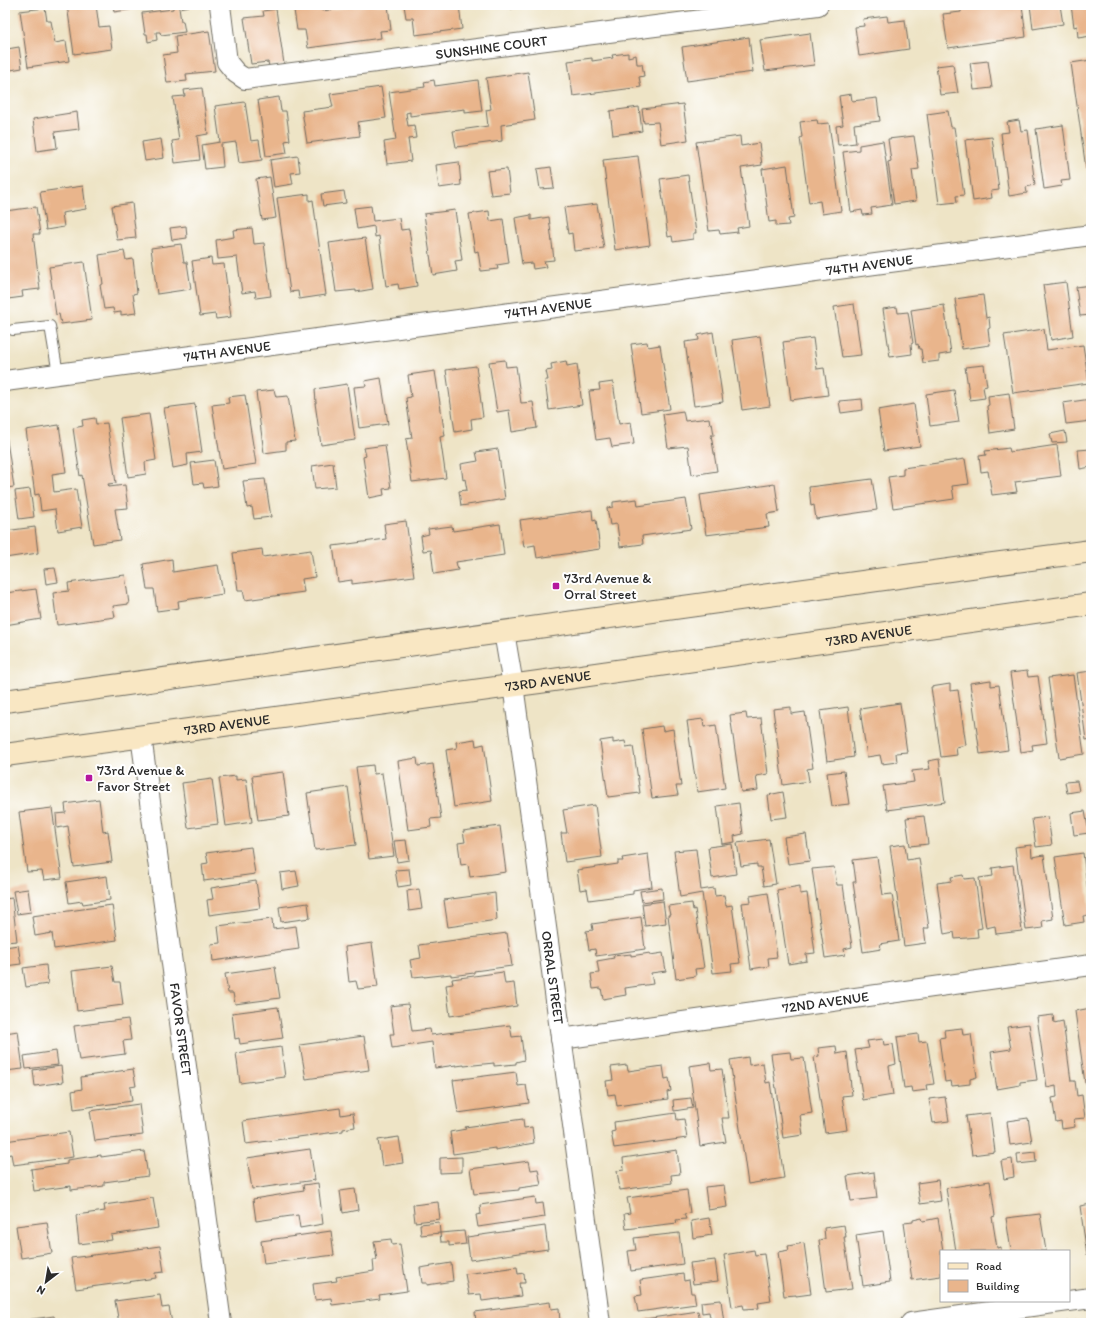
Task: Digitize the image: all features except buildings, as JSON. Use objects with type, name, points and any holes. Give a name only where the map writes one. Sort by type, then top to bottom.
[{"type":"main road","points":[[5,701],[1091,551]]},
{"type":"main road","name":"73RD AVENUE","points":[[5,755],[1091,604]]},
{"type":"street","name":"SUNSHINE COURT","points":[[220,5],[228,62],[236,73],[245,79],[818,5]]},
{"type":"street","name":"74TH AVENUE","points":[[5,381],[1091,235]]},
{"type":"street","name":"ORRAL STREET","points":[[504,632],[513,685],[600,1323]]},
{"type":"street","name":"FAVOR STREET","points":[[141,736],[221,1323]]},
{"type":"street","name":"72ND AVENUE","points":[[561,1039],[1091,965]]},
{"type":"street","points":[[1070,1301],[1091,1298]]},
{"type":"street","points":[[911,1323],[1061,1302]]},
{"type":"lane","points":[[13,330],[50,326],[58,374]]},
{"type":"place","name":"73rd Avenue & Orral Street","points":[[556,586]]},
{"type":"place","name":"73rd Avenue & Favor Street","points":[[89,778]]}]
